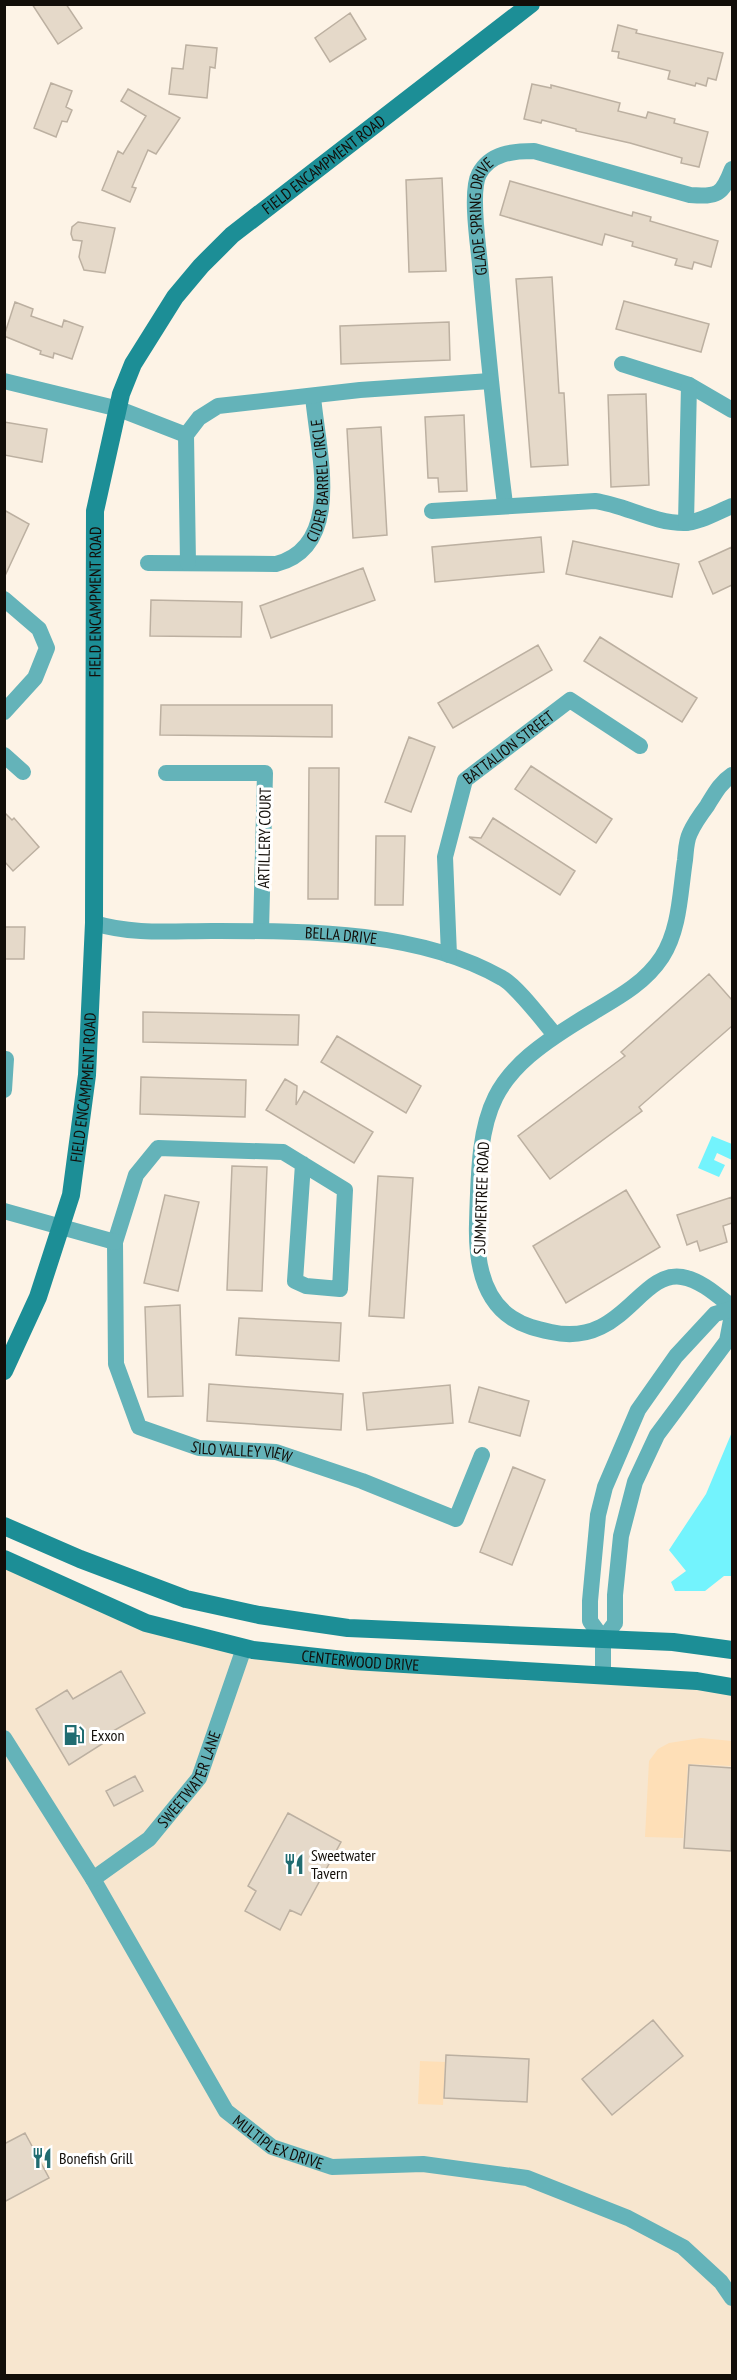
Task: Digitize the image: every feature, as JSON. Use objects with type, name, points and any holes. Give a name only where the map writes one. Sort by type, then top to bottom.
[{"type":"street","name":"FIELD ENCAMPMENT ROAD","points":[[4,1371],[38,1297],[71,1195],[82,1121],[87,1076],[94,923],[95,511],[118,409],[133,364],[152,331],[201,266],[256,215],[531,4]]},
{"type":"street","name":"GLADE SPRING DRIVE","points":[[505,504],[490,381],[475,208],[478,175],[492,158],[513,151],[534,151],[690,195],[711,197],[724,188],[732,169]]},
{"type":"street","points":[[622,364],[689,385],[732,410]]},
{"type":"street","points":[[4,381],[118,409],[186,435],[188,562]]},
{"type":"street","name":"CIDER BARREL CIRCLE","points":[[186,435],[199,418],[218,406],[490,381]]},
{"type":"street","points":[[686,524],[689,385]]},
{"type":"street","name":"CIDER BARREL CIRCLE","points":[[148,563],[276,564],[291,560],[303,551],[320,520],[322,483],[313,396]]},
{"type":"street","points":[[432,511],[505,504],[595,501],[616,504],[636,514],[686,524],[732,506]]},
{"type":"street","points":[[4,599],[39,629],[47,648],[35,678],[4,712]]},
{"type":"street","name":"BATTALION STREET","points":[[448,955],[445,857],[465,780],[570,700],[640,746]]},
{"type":"street","points":[[4,755],[23,772]]},
{"type":"street","name":"ARTILLERY COURT","points":[[166,773],[265,773],[261,931]]},
{"type":"street","name":"SUMMERTREE ROAD","points":[[732,775],[721,783],[689,834],[675,927],[663,956],[636,987],[555,1035],[518,1065],[502,1083],[490,1107],[481,1144],[477,1242],[479,1269],[493,1300],[511,1317],[530,1327],[578,1335],[600,1329],[647,1289],[663,1279],[681,1276],[697,1282],[732,1308]]},
{"type":"street","name":"BELLA DRIVE","points":[[94,923],[122,932],[261,931],[360,935],[448,955],[504,979],[555,1035]]},
{"type":"street","points":[[4,1090],[6,1059]]},
{"type":"street","name":"SILO VALLEY VIEW","points":[[303,1164],[295,1281],[306,1286],[340,1289],[345,1190],[303,1164],[283,1152],[158,1148],[136,1175],[115,1242],[116,1364],[139,1427],[198,1448],[276,1452],[362,1481],[456,1519],[483,1455]]},
{"type":"street","points":[[4,1210],[115,1242]]},
{"type":"street","name":"SUMMERTREE ROAD","points":[[603,1674],[603,1639],[590,1621],[590,1601],[598,1515],[605,1487],[638,1410],[676,1356],[715,1314],[732,1308]]},
{"type":"street","name":"SUMMERTREE ROAD","points":[[603,1639],[615,1623],[615,1595],[621,1536],[635,1482],[657,1436],[727,1341],[732,1315]]},
{"type":"street","name":"CENTERWOOD DRIVE","points":[[4,1526],[80,1559],[186,1599],[259,1615],[348,1628],[673,1642],[732,1650]]},
{"type":"street","name":"CENTERWOOD DRIVE","points":[[4,1559],[146,1623],[243,1648],[353,1661],[510,1672],[603,1674],[697,1680],[732,1687]]},
{"type":"street","name":"SWEETWATER LANE","points":[[93,1879],[149,1839],[199,1778],[243,1648]]},
{"type":"street","name":"MULTIPLEX DRIVE","points":[[4,1738],[93,1879],[226,2111],[272,2147],[332,2167],[423,2164],[527,2178],[628,2218],[683,2247],[721,2282],[732,2298]]},
{"type":"shaded area","points":[[5,1559],[146,1623],[244,1648],[732,1688],[732,2375],[5,2376]]},
{"type":"shaded area","points":[[701,1738],[732,1741],[732,1766],[688,1764],[683,1838],[645,1837],[649,1761],[658,1749],[669,1743]]},
{"type":"shaded area","points":[[420,2061],[445,2062],[443,2105],[418,2104]]},
{"type":"water","points":[[712,1136],[732,1144],[732,1160],[717,1153],[714,1160],[725,1165],[719,1177],[698,1168]]},
{"type":"water","points":[[732,1432],[732,1576],[724,1576],[705,1591],[675,1591],[671,1582],[686,1571],[669,1550],[706,1494]]},
{"type":"building","points":[[32,4],[66,4],[82,28],[58,44]]},
{"type":"building","points":[[350,13],[366,39],[330,62],[315,38]]},
{"type":"building","points":[[618,25],[637,30],[636,33],[723,53],[716,80],[708,78],[706,86],[696,83],[695,86],[668,79],[670,71],[618,58],[619,52],[612,51]]},
{"type":"building","points":[[186,45],[217,48],[215,68],[210,67],[207,98],[169,94],[172,68],[183,69]]},
{"type":"building","points":[[51,83],[72,91],[66,107],[72,110],[67,122],[62,121],[56,137],[34,128]]},
{"type":"building","points":[[532,84],[551,88],[551,85],[620,103],[618,111],[646,118],[648,112],[675,119],[674,123],[708,132],[699,167],[681,163],[682,158],[630,143],[576,131],[576,129],[542,120],[541,123],[524,119]]},
{"type":"building","points":[[128,89],[180,118],[156,154],[148,150],[132,187],[136,188],[130,202],[102,190],[118,151],[123,154],[146,116],[121,101]]},
{"type":"building","points":[[442,178],[446,271],[409,272],[406,180]]},
{"type":"building","points":[[510,181],[632,216],[633,212],[651,217],[650,221],[718,241],[711,267],[694,262],[692,269],[675,265],[677,259],[632,246],[633,242],[605,234],[602,245],[500,215]]},
{"type":"building","points":[[78,222],[115,228],[105,273],[84,270],[79,257],[82,241],[73,240],[71,234],[72,227]]},
{"type":"building","points":[[552,277],[559,393],[564,393],[568,465],[531,467],[516,279]]},
{"type":"building","points":[[624,301],[709,324],[701,352],[616,329]]},
{"type":"building","points":[[15,302],[33,309],[31,316],[62,327],[64,320],[83,327],[72,359],[54,353],[53,358],[40,354],[41,351],[4,336]]},
{"type":"building","points":[[449,322],[450,360],[341,364],[340,326]]},
{"type":"building","points":[[646,394],[649,485],[611,487],[608,395]]},
{"type":"building","points":[[464,415],[467,491],[439,492],[438,478],[428,478],[425,417]]},
{"type":"building","points":[[4,422],[47,429],[42,462],[4,455]]},
{"type":"building","points":[[381,427],[387,535],[353,538],[347,429]]},
{"type":"building","points":[[4,510],[29,524],[4,578]]},
{"type":"building","points":[[541,537],[544,572],[435,582],[432,547]]},
{"type":"building","points":[[573,541],[679,564],[672,597],[566,574]]},
{"type":"building","points":[[732,547],[732,585],[713,594],[699,562]]},
{"type":"building","points":[[363,568],[375,600],[271,638],[260,606]]},
{"type":"building","points":[[151,600],[242,602],[241,637],[150,636]]},
{"type":"building","points":[[600,637],[697,698],[682,722],[584,661]]},
{"type":"building","points":[[538,645],[552,670],[453,728],[438,703]]},
{"type":"building","points":[[161,705],[332,705],[332,737],[160,735]]},
{"type":"building","points":[[409,737],[435,747],[411,812],[385,802]]},
{"type":"building","points":[[531,766],[612,819],[596,843],[515,789]]},
{"type":"building","points":[[309,768],[339,768],[338,899],[308,899]]},
{"type":"building","points":[[4,812],[12,820],[14,818],[39,847],[13,871],[4,861]]},
{"type":"building","points":[[493,818],[575,871],[560,895],[469,837],[481,838]]},
{"type":"building","points":[[376,836],[405,836],[403,905],[375,905]]},
{"type":"building","points":[[4,927],[25,927],[24,959],[4,959]]},
{"type":"building","points":[[709,974],[732,1000],[732,1026],[639,1107],[642,1111],[550,1179],[518,1136],[625,1056],[621,1052]]},
{"type":"building","points":[[143,1012],[299,1015],[298,1045],[143,1042]]},
{"type":"building","points":[[337,1036],[421,1086],[406,1113],[321,1062]]},
{"type":"building","points":[[141,1077],[246,1080],[245,1117],[140,1114]]},
{"type":"building","points":[[285,1079],[297,1086],[296,1105],[304,1091],[373,1132],[354,1163],[266,1110]]},
{"type":"building","points":[[232,1166],[267,1167],[262,1291],[227,1290]]},
{"type":"building","points":[[378,1176],[413,1178],[404,1318],[369,1316]]},
{"type":"building","points":[[626,1190],[660,1247],[566,1303],[533,1246]]},
{"type":"building","points":[[165,1195],[199,1202],[178,1291],[144,1283]]},
{"type":"building","points":[[732,1197],[732,1223],[723,1226],[727,1242],[700,1251],[697,1241],[687,1245],[677,1215]]},
{"type":"building","points":[[180,1305],[183,1396],[148,1397],[145,1307]]},
{"type":"building","points":[[239,1318],[341,1323],[339,1361],[236,1355]]},
{"type":"building","points":[[209,1384],[343,1394],[341,1430],[207,1421]]},
{"type":"building","points":[[450,1385],[453,1423],[367,1430],[363,1393]]},
{"type":"building","points":[[479,1387],[529,1401],[520,1436],[469,1422]]},
{"type":"building","points":[[513,1467],[545,1480],[512,1565],[480,1552]]},
{"type":"building","points":[[121,1671],[145,1713],[99,1739],[102,1744],[69,1765],[36,1709],[67,1690],[73,1699]]},
{"type":"building","points":[[689,1765],[732,1768],[731,1851],[684,1848]]},
{"type":"building","points":[[135,1776],[143,1791],[114,1806],[106,1791]]},
{"type":"building","name":"Sweetwater Tavern","points":[[288,1813],[341,1842],[301,1915],[290,1910],[280,1930],[245,1911],[256,1891],[248,1886]]},
{"type":"building","points":[[653,2020],[683,2056],[612,2115],[582,2079]]},
{"type":"building","points":[[446,2055],[529,2059],[527,2102],[444,2098]]},
{"type":"building","points":[[25,2133],[49,2178],[4,2202],[4,2144]]},
{"type":"place","name":"Exxon","points":[[74,1735]]},
{"type":"place","name":"Sweetwater Tavern","points":[[294,1864]]},
{"type":"place","name":"Bonefish Grill","points":[[42,2158]]}]
